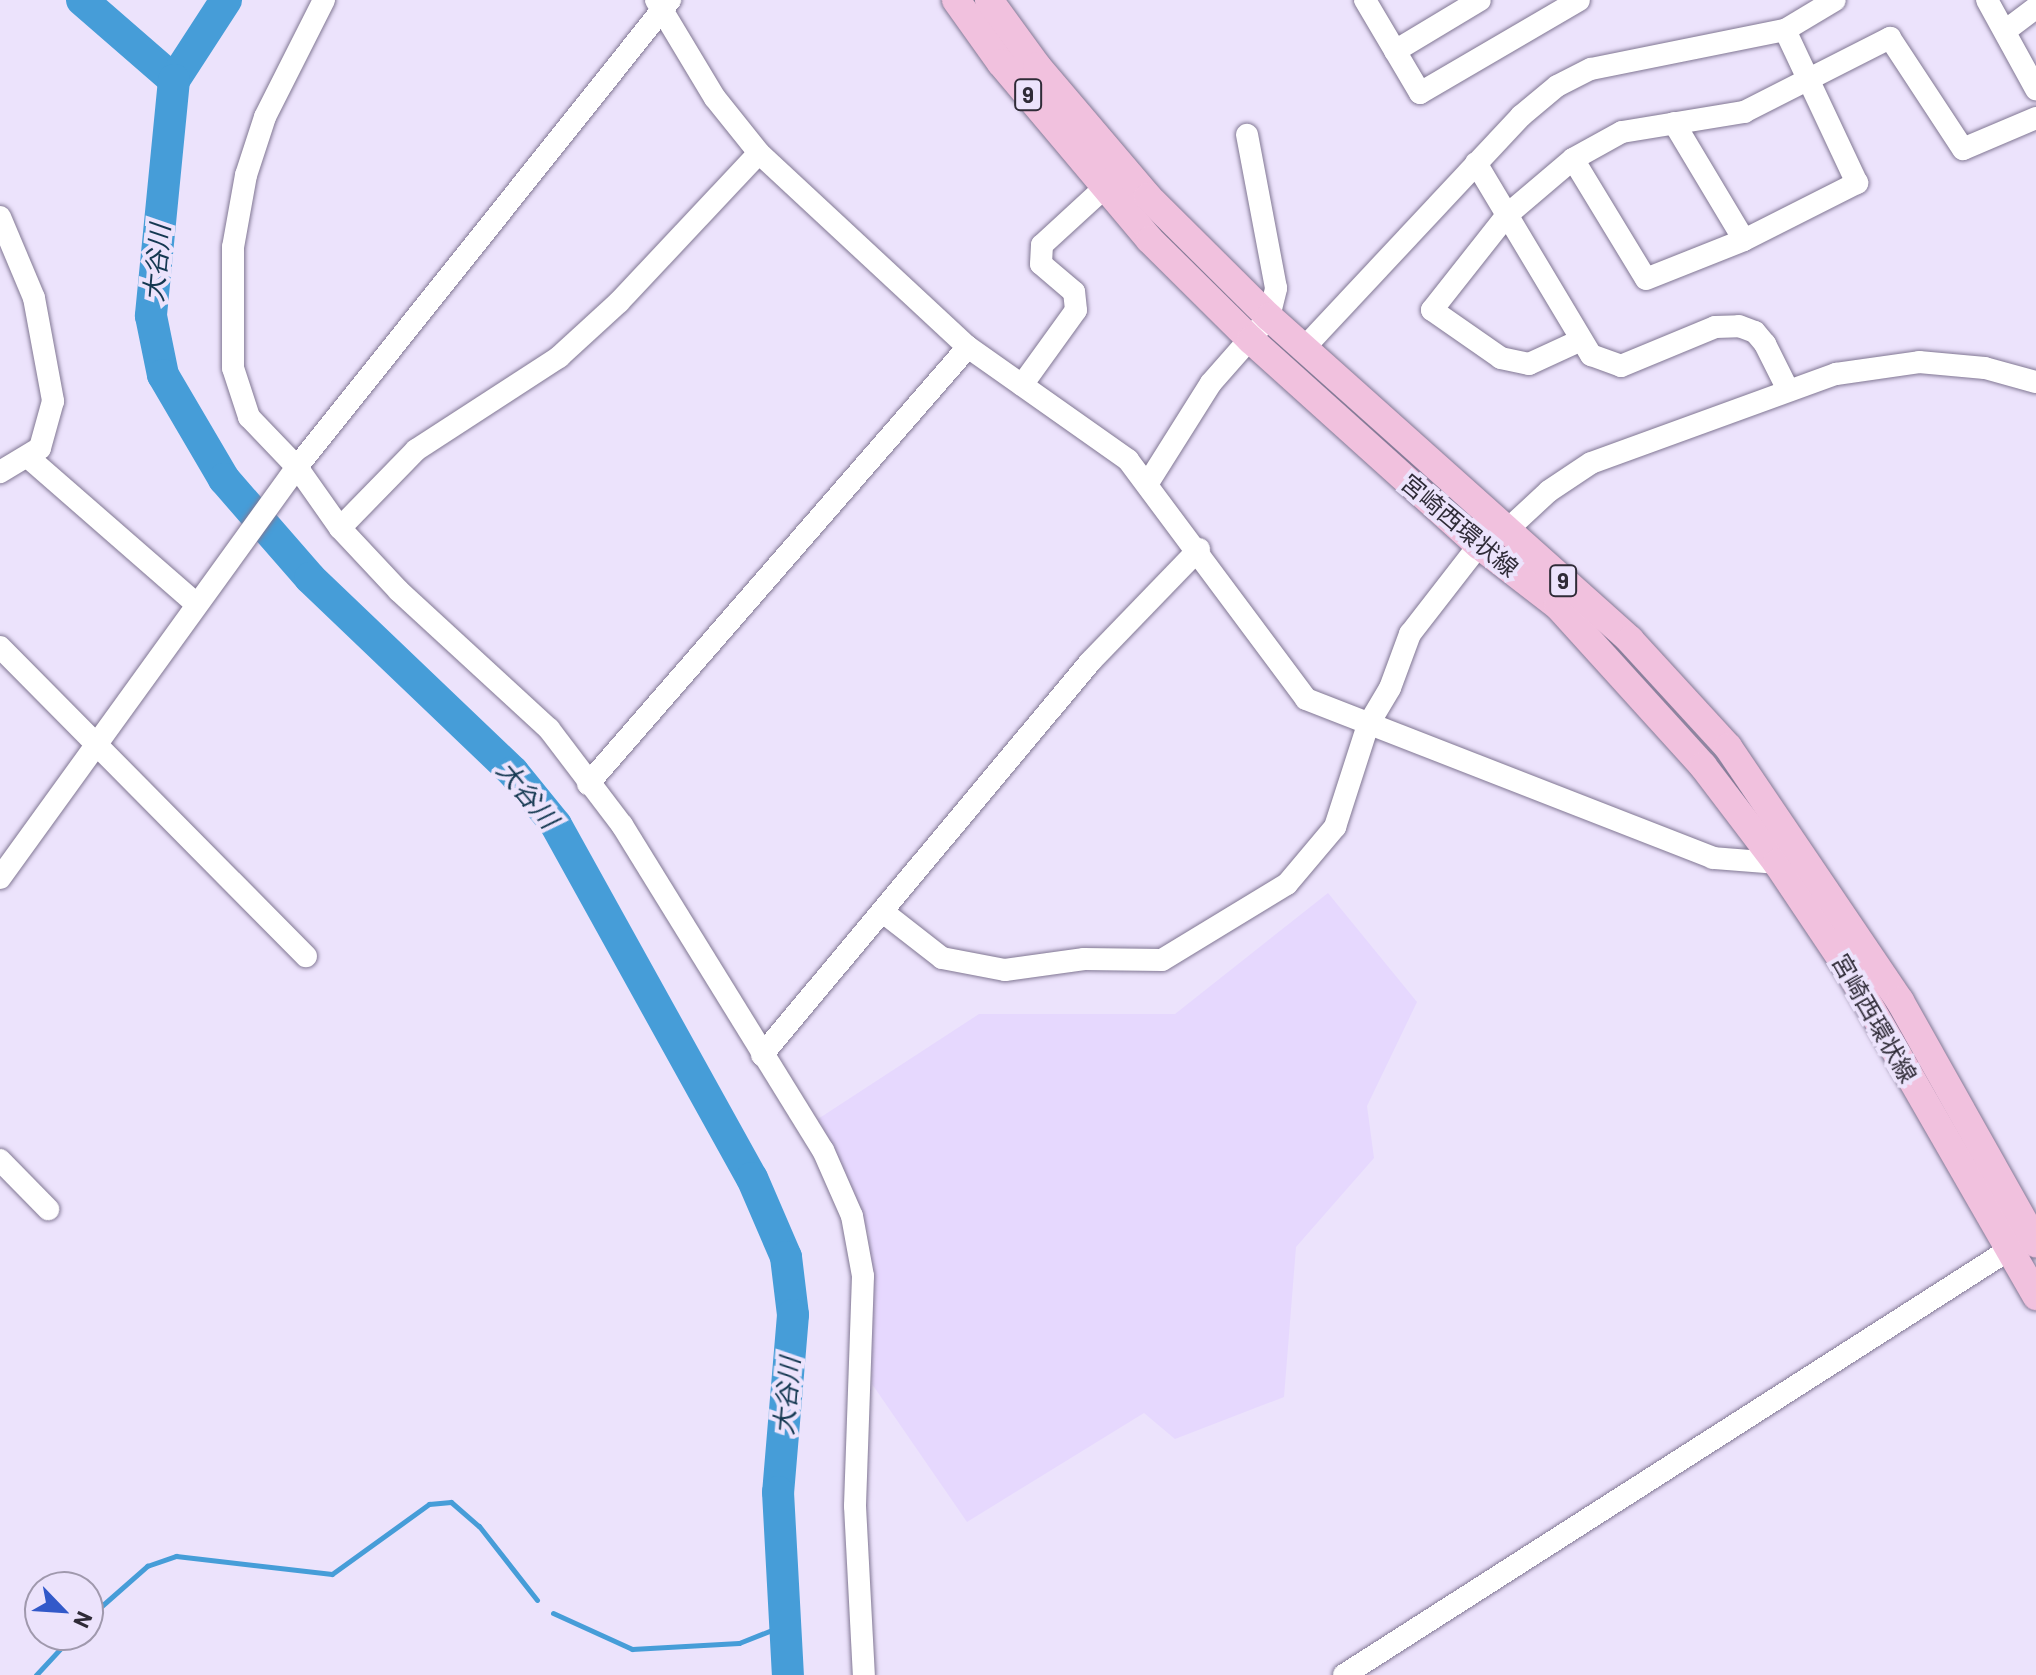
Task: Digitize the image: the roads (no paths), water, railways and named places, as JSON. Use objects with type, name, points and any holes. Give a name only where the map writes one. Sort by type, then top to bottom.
[{"type":"main road","name":"宮崎西環状線","points":[[956,0],[1001,63],[1150,240],[1251,340],[1479,545],[1558,606],[1703,766],[1777,863],[2028,1240]]},
{"type":"main road","name":"宮崎西環状線","points":[[989,0],[1037,66],[1148,197],[1269,317],[1630,640],[1728,747],[1900,1001],[2028,1240],[2036,1296]]},
{"type":"street","points":[[324,0],[265,117],[246,175],[233,247],[233,368],[249,417],[297,467],[340,528],[399,591],[549,729],[622,825],[823,1150],[852,1216],[863,1276],[855,1506],[864,1675]]},
{"type":"street","points":[[1365,0],[1420,93],[1579,0]]},
{"type":"street","points":[[1395,51],[1480,0]]},
{"type":"street","points":[[1304,348],[1476,163],[1557,86],[1591,69],[1785,30],[1835,0]]},
{"type":"street","points":[[1987,0],[2036,89]]},
{"type":"street","points":[[0,878],[201,594],[297,467],[662,3],[715,98],[759,153],[968,347],[1128,460],[1199,549],[1306,699],[1713,858],[1777,863]]},
{"type":"street","points":[[2005,31],[2036,8]]},
{"type":"street","points":[[1573,159],[1646,279],[1744,240],[1857,183],[1805,81],[1785,30]]},
{"type":"street","points":[[1579,341],[1529,364],[1501,358],[1432,310],[1507,215],[1573,159],[1622,132],[1744,112],[1890,38],[1963,149],[2036,118]]},
{"type":"street","points":[[1674,123],[1744,240]]},
{"type":"street","points":[[1148,483],[1211,383],[1269,317],[1276,288],[1247,135]]},
{"type":"street","points":[[340,528],[416,450],[559,357],[619,302],[759,153]]},
{"type":"street","points":[[1476,163],[1579,341],[1591,355],[1621,366],[1715,327],[1739,326],[1755,332],[1765,344],[1788,390]]},
{"type":"street","points":[[1022,385],[1076,310],[1074,292],[1041,264],[1042,245],[1105,187]]},
{"type":"street","points":[[0,217],[34,298],[50,367],[50,424],[40,448],[29,458],[0,472]]},
{"type":"street","points":[[588,784],[968,347]]},
{"type":"street","points":[[883,912],[942,958],[1005,970],[1084,959],[1162,960],[1287,884],[1335,827],[1368,725],[1390,688],[1410,634],[1479,545],[1507,530],[1549,491],[1591,463],[1836,374],[1919,362],[1985,368],[2036,382]]},
{"type":"street","points":[[29,458],[201,594]]},
{"type":"street","points":[[762,1055],[1090,662],[1199,549]]},
{"type":"street","points":[[0,647],[306,956]]},
{"type":"street","points":[[0,1160],[48,1209]]},
{"type":"street","points":[[1344,1675],[2028,1240]]},
{"type":"waterway","points":[[82,0],[174,80]]},
{"type":"waterway","name":"大谷川","points":[[226,0],[174,80],[151,316],[163,375],[224,479],[310,578],[513,772],[556,825],[752,1178],[786,1257],[793,1315],[778,1492],[788,1675]]},
{"type":"waterway","points":[[104,1604],[147,1566],[176,1556],[332,1574],[429,1504],[451,1502],[479,1526],[537,1600]]},
{"type":"waterway","points":[[553,1613],[632,1649],[739,1643],[782,1626]]},
{"type":"waterway","points":[[36,1675],[58,1651]]}]
